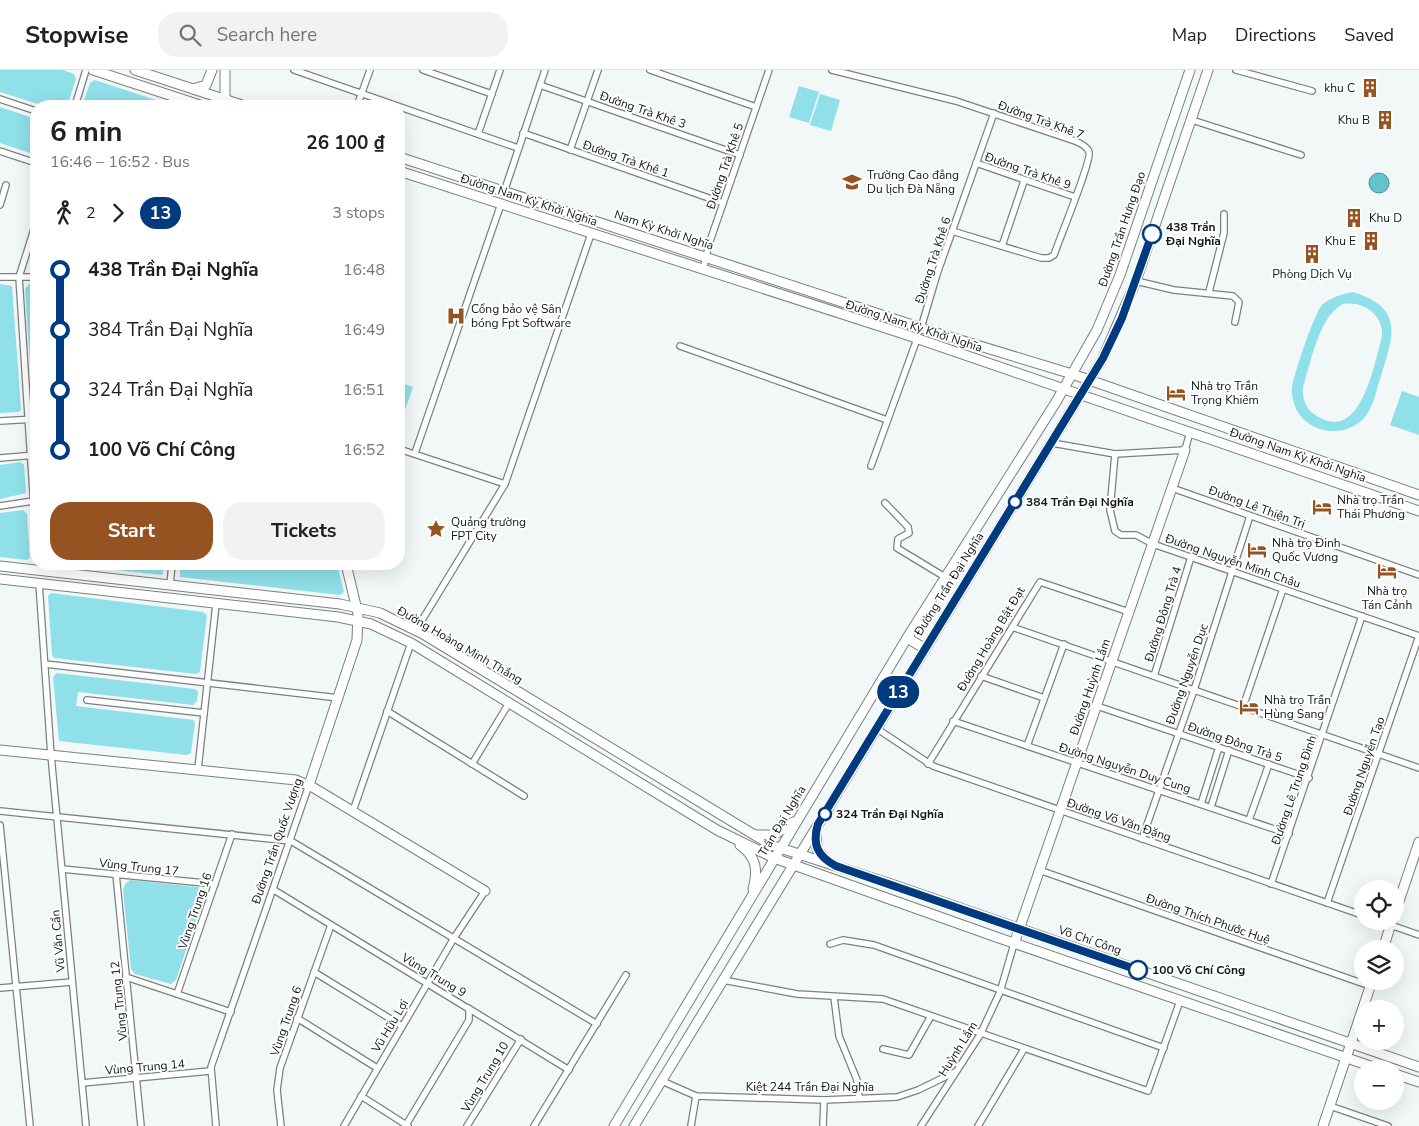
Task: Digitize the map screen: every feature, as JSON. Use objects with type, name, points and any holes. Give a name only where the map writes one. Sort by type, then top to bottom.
[{"type":"main road","points":[[93,70],[182,100]]},
{"type":"main road","points":[[135,70],[194,89],[218,100]]},
{"type":"main road","points":[[194,89],[206,85],[212,70]]},
{"type":"main road","points":[[225,70],[225,100]]},
{"type":"main road","name":"Đường Trần Hưng Đạo","points":[[1064,389],[1111,300],[1190,70]]},
{"type":"main road","points":[[1090,380],[1111,343],[1136,281],[1208,70]]},
{"type":"main road","name":"Nam Kỳ Khởi Nghĩa","points":[[405,159],[921,328]]},
{"type":"main road","points":[[1155,170],[1171,176]]},
{"type":"main road","name":"Đường Nam Kỳ Khởi Nghĩa","points":[[405,173],[917,339],[1419,510]]},
{"type":"main road","points":[[917,339],[921,328]]},
{"type":"main road","name":"Đường Nam Kỳ Khởi Nghĩa","points":[[921,328],[1090,380],[1419,495]]},
{"type":"main road","name":"Đường Trần Đại Nghĩa","points":[[723,980],[924,648],[1090,380]]},
{"type":"main road","name":"Đường Trần Đại Nghĩa","points":[[975,530],[1064,389]]},
{"type":"main road","name":"Đường Huỳnh Lắm","points":[[1014,947],[1185,450]]},
{"type":"main road","name":"Trần Đại Nghĩa","points":[[614,1126],[907,638],[975,530]]},
{"type":"main road","name":"Đường Hoàng Minh Thắng","points":[[0,566],[30,567]]},
{"type":"main road","points":[[38,570],[39,583]]},
{"type":"main road","name":"Đường Hoàng Minh Thắng","points":[[52,570],[71,574],[356,606],[388,617],[416,630],[745,831],[780,849]]},
{"type":"main road","name":"Đường Trần Quốc Vượng","points":[[309,785],[355,650],[358,620],[347,570]]},
{"type":"main road","name":"Đường Hoàng Minh Thắng","points":[[0,579],[358,620],[380,627],[412,643],[718,830],[774,858]]},
{"type":"main road","points":[[216,604],[218,590]]},
{"type":"main road","points":[[907,638],[924,648]]},
{"type":"main road","points":[[509,703],[516,692]]},
{"type":"main road","points":[[0,750],[292,778],[309,785],[353,810],[485,891]]},
{"type":"main road","points":[[745,831],[760,836],[774,835],[799,817]]},
{"type":"main road","points":[[818,824],[815,837],[817,849],[822,857],[836,866]]},
{"type":"main road","points":[[718,830],[744,848],[754,861],[756,878],[748,902]]},
{"type":"main road","points":[[1404,890],[1416,859],[1419,842]]},
{"type":"main road","name":"Võ Chí Công","points":[[780,849],[836,866],[1419,1067]]},
{"type":"main road","points":[[774,858],[1014,947],[1354,1061]]},
{"type":"main road","points":[[634,1126],[723,980]]},
{"type":"main road","points":[[1323,1126],[1369,990]]},
{"type":"main road","points":[[1404,1077],[1419,1082]]},
{"type":"main road","points":[[628,1105],[641,1113]]},
{"type":"street","points":[[77,100],[86,70]]},
{"type":"street","points":[[294,70],[381,100]]},
{"type":"street","points":[[359,100],[370,70]]},
{"type":"street","points":[[423,70],[492,94]]},
{"type":"street","points":[[478,134],[500,70]]},
{"type":"street","points":[[504,192],[545,70]]},
{"type":"street","points":[[570,150],[598,70]]},
{"type":"street","points":[[650,70],[756,107]]},
{"type":"street","name":"Đường Trà Khê 5","points":[[703,270],[723,203],[769,70]]},
{"type":"street","name":"Đường Trà Khê 7","points":[[832,70],[941,97],[994,113],[1075,140],[1088,149],[1090,153],[1089,162],[1054,255],[1049,258],[1041,258],[952,231]]},
{"type":"street","points":[[1236,70],[1312,91]]},
{"type":"street","name":"Đường Trà Khê 3","points":[[540,85],[740,155]]},
{"type":"street","points":[[0,99],[30,109]]},
{"type":"street","points":[[405,108],[518,148]]},
{"type":"street","name":"Đường Trà Khê 6","points":[[921,328],[952,231],[994,113]]},
{"type":"street","points":[[1192,120],[1301,155]]},
{"type":"street","name":"Đường Trà Khê 1","points":[[523,133],[723,203]]},
{"type":"street","points":[[0,151],[30,161]]},
{"type":"street","name":"Đường Trà Khê 9","points":[[976,163],[1075,197]]},
{"type":"street","points":[[1002,246],[1024,181]]},
{"type":"street","points":[[0,204],[6,186]]},
{"type":"street","points":[[415,453],[501,204]]},
{"type":"street","points":[[1209,292],[1224,233],[1224,214]]},
{"type":"street","points":[[416,630],[505,484],[592,234]]},
{"type":"street","points":[[30,242],[19,277],[30,433]]},
{"type":"street","points":[[0,277],[30,277]]},
{"type":"street","points":[[1136,281],[1174,290],[1234,296],[1238,299],[1239,305],[1235,322]]},
{"type":"street","points":[[871,466],[917,339]]},
{"type":"street","points":[[680,346],[887,420]]},
{"type":"street","points":[[0,421],[28,419]]},
{"type":"street","name":"Đường Huỳnh Lắm","points":[[1185,450],[1190,432]]},
{"type":"street","points":[[1052,443],[1115,454],[1185,450]]},
{"type":"street","points":[[405,450],[505,484]]},
{"type":"street","points":[[0,458],[30,454]]},
{"type":"street","name":"Đường Nguyễn Minh Châu","points":[[1115,454],[1110,510],[1115,530],[1121,534],[1136,536],[1153,544],[1419,636]]},
{"type":"street","name":"Đường Lê Thiện Trị","points":[[1172,488],[1419,575]]},
{"type":"street","points":[[0,506],[30,501]]},
{"type":"street","points":[[885,503],[908,527],[909,533],[898,539],[896,548],[945,577]]},
{"type":"street","name":"Đường Nguyễn Dục","points":[[1142,839],[1194,690],[1250,516]]},
{"type":"street","name":"Đường Đông Trà 4","points":[[1154,676],[1191,557]]},
{"type":"street","points":[[71,570],[71,574]]},
{"type":"street","points":[[170,585],[171,570]]},
{"type":"street","name":"Đường Hoàng Bật Đạt","points":[[928,764],[1040,582],[1129,612]]},
{"type":"street","name":"Vũ Văn Cẩn","points":[[39,583],[51,755],[86,1126]]},
{"type":"street","points":[[1243,707],[1284,589]]},
{"type":"street","points":[[198,769],[216,604]]},
{"type":"street","name":"Đường Lê Trung Đình","points":[[1271,884],[1290,834],[1362,616]]},
{"type":"street","points":[[1012,627],[1419,768]]},
{"type":"street","name":"Đường Nguyễn Tạo","points":[[1327,903],[1419,636]]},
{"type":"street","points":[[353,810],[412,643]]},
{"type":"street","points":[[1027,746],[1064,644]]},
{"type":"street","points":[[45,664],[339,698]]},
{"type":"street","points":[[981,676],[1044,698]]},
{"type":"street","points":[[87,700],[204,714]]},
{"type":"street","points":[[472,764],[509,703]]},
{"type":"street","name":"Đường Đông Trà 5","points":[[1097,706],[1309,778]]},
{"type":"street","points":[[387,711],[524,796]]},
{"type":"street","name":"Đường Nguyễn Duy Cung","points":[[953,721],[1290,834]]},
{"type":"street","name":"Đường Võ Văn Đặng","points":[[876,728],[928,764],[1354,913]]},
{"type":"street","points":[[1201,804],[1219,747]]},
{"type":"street","points":[[1211,807],[1229,750]]},
{"type":"street","points":[[1249,820],[1269,764]]},
{"type":"street","name":"Đường Trần Quốc Vượng","points":[[216,1126],[210,1071],[309,785]]},
{"type":"street","points":[[0,811],[291,841],[597,1024]]},
{"type":"street","points":[[0,825],[30,1126]]},
{"type":"street","name":"Vùng Trung 16","points":[[177,994],[232,834]]},
{"type":"street","name":"Vùng Trung 17","points":[[62,869],[215,884]]},
{"type":"street","name":"Đường Thích Phước Huệ","points":[[1039,870],[1354,978]]},
{"type":"street","name":"Vùng Trung 12","points":[[116,874],[141,1126]]},
{"type":"street","name":"Vùng Trung 9","points":[[274,890],[468,1008],[469,1020],[407,1125]]},
{"type":"street","name":"Vũ Hữu Lợi","points":[[344,1126],[454,938],[485,891]]},
{"type":"street","name":"Vùng Trung 6","points":[[281,1126],[277,1080],[331,925]]},
{"type":"street","points":[[1404,928],[1419,935]]},
{"type":"street","points":[[830,944],[843,940],[874,945],[1000,992],[1164,1048]]},
{"type":"street","name":"Huỳnh Lắm","points":[[921,1126],[980,1034],[1000,992],[1014,947]]},
{"type":"street","points":[[314,972],[402,1026]]},
{"type":"street","points":[[534,1126],[626,975]]},
{"type":"street","points":[[126,977],[231,1012]]},
{"type":"street","points":[[723,980],[776,991],[834,998],[883,999],[1148,1091],[1180,1001]]},
{"type":"street","points":[[0,988],[72,982]]},
{"type":"street","points":[[834,998],[839,1036],[857,1080],[859,1098]]},
{"type":"street","points":[[468,1008],[521,1038],[568,1070]]},
{"type":"street","points":[[883,1049],[909,1056],[931,1016]]},
{"type":"street","points":[[298,1018],[377,1068]]},
{"type":"street","name":"Vùng Trung 10","points":[[467,1126],[521,1038]]},
{"type":"street","points":[[978,1126],[1024,1049]]},
{"type":"street","name":"Vùng Trung 14","points":[[82,1083],[210,1071]]},
{"type":"street","name":"Kiệt 244 Trần Đại Nghĩa","points":[[662,1081],[696,1096],[824,1100],[897,1097],[918,1090],[955,1072]]},
{"type":"street","points":[[361,1096],[407,1125]]},
{"type":"street","points":[[691,1126],[696,1096]]},
{"type":"street","points":[[823,1126],[824,1100]]},
{"type":"street","points":[[1330,1106],[1388,1126]]},
{"type":"shaded area","points":[[0,70],[63,70],[74,74],[76,79],[69,100],[30,100],[30,102],[0,92]]},
{"type":"shaded area","points":[[95,80],[156,100],[84,100],[90,83]]},
{"type":"shaded area","points":[[799,86],[819,92],[809,123],[789,117]]},
{"type":"shaded area","points":[[820,94],[840,100],[831,131],[810,125]]},
{"type":"shaded area","points":[[0,107],[30,117],[30,153],[0,143]]},
{"type":"shaded area","points":[[1379,173],[1386,176],[1389,183],[1386,190],[1379,193],[1372,190],[1369,183],[1372,176]]},
{"type":"shaded area","points":[[0,284],[12,286],[21,410],[18,412],[0,413]]},
{"type":"shaded area","points":[[30,284],[30,364],[25,289]]},
{"type":"shaded area","points":[[1353,292],[1381,306],[1388,315],[1391,325],[1389,348],[1374,398],[1364,418],[1356,425],[1346,429],[1326,430],[1307,422],[1300,415],[1295,406],[1292,387],[1296,370],[1318,311],[1329,300]],"holes":[[[1343,304],[1365,307],[1376,316],[1380,322],[1382,337],[1370,381],[1363,397],[1355,410],[1345,419],[1332,422],[1310,411],[1304,400],[1303,387],[1322,329],[1335,310]]]},
{"type":"shaded area","points":[[405,384],[413,387],[405,410]]},
{"type":"shaded area","points":[[1402,391],[1419,397],[1419,435],[1390,425]]},
{"type":"shaded area","points":[[20,462],[24,465],[26,493],[0,499],[0,465]]},
{"type":"shaded area","points":[[23,510],[27,514],[30,558],[27,560],[0,557],[0,513]]},
{"type":"shaded area","points":[[116,570],[163,570],[162,575]]},
{"type":"shaded area","points":[[180,570],[338,570],[344,592],[340,595],[180,577]]},
{"type":"shaded area","points":[[51,593],[203,612],[207,615],[200,672],[196,674],[54,658],[52,655],[48,596]]},
{"type":"shaded area","points":[[57,673],[195,689],[198,691],[197,701],[193,705],[78,692],[76,706],[193,720],[195,723],[191,753],[187,755],[59,741],[53,677]]},
{"type":"shaded area","points":[[130,880],[198,887],[205,893],[176,980],[171,984],[135,974],[131,969],[123,890],[125,884]]},
{"type":"bus line","name":"13","points":[[1138,970],[836,866],[826,861],[819,854],[815,837],[818,824],[1103,358],[1122,318],[1152,234]]},
{"type":"place","name":"khu C","points":[[1370,88]]},
{"type":"place","name":"Khu B","points":[[1385,120]]},
{"type":"place","name":"Trường Cao đẳng Du lịch Đà Nẵng","points":[[852,182]]},
{"type":"place","name":"Khu D","points":[[1354,218]]},
{"type":"place","name":"438 Trần Đại Nghĩa","points":[[1152,234]]},
{"type":"place","name":"Khu E","points":[[1371,241]]},
{"type":"place","name":"Phòng Dịch Vụ","points":[[1312,254]]},
{"type":"place","name":"Cổng bảo vệ Sân bóng Fpt Software","points":[[456,316]]},
{"type":"place","name":"Nhà trọ Trần Trọng Khiêm","points":[[1176,393]]},
{"type":"place","name":"384 Trần Đại Nghĩa","points":[[1015,502]]},
{"type":"place","name":"Nhà trọ Trần Thái Phương","points":[[1322,507]]},
{"type":"place","name":"Quảng trường FPT City","points":[[436,529]]},
{"type":"place","name":"Nhà trọ Đinh Quốc Vương","points":[[1257,550]]},
{"type":"place","name":"Nhà trọ Tán Cảnh","points":[[1387,571]]},
{"type":"place","name":"Nhà trọ Trần Hùng Sang","points":[[1249,707]]},
{"type":"place","name":"324 Trần Đại Nghĩa","points":[[825,814]]},
{"type":"place","name":"100 Võ Chí Công","points":[[1138,970]]}]
